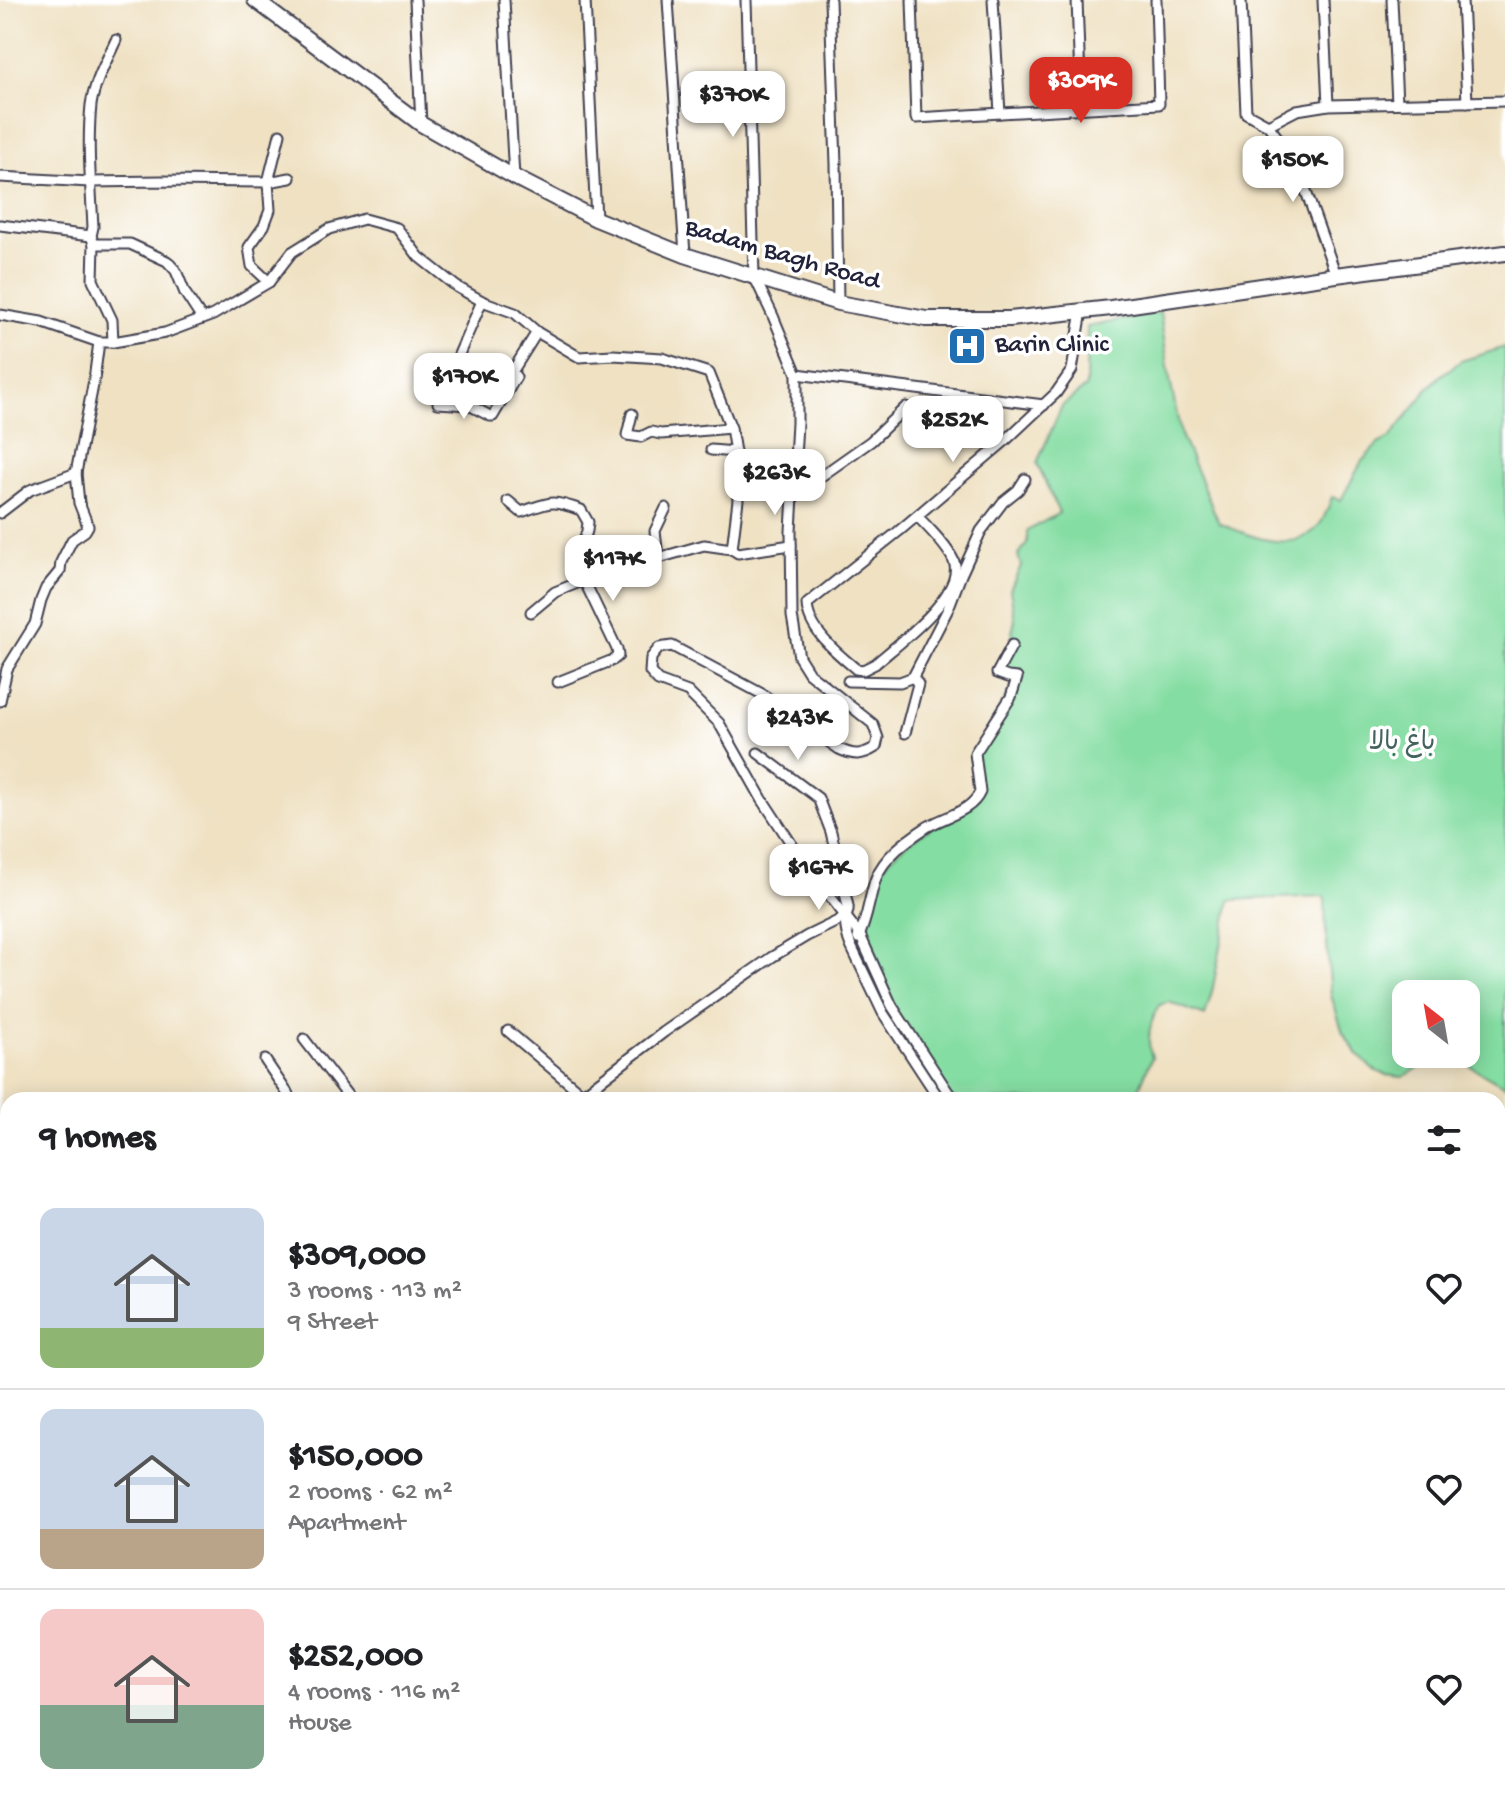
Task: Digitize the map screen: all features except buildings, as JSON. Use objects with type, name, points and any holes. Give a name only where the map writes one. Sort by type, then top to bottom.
[{"type":"main road","name":"Badam Bagh Road","points":[[255,0],[421,124],[514,177],[596,219],[685,255],[838,303],[926,319],[1010,319],[1111,308],[1505,253]]},
{"type":"street","points":[[415,0],[421,124]]},
{"type":"street","points":[[504,0],[514,177]]},
{"type":"street","points":[[585,0],[596,219]]},
{"type":"street","points":[[668,0],[685,255]]},
{"type":"street","points":[[746,0],[754,276],[797,374],[791,545],[792,616],[799,657],[809,673],[873,724],[878,738],[876,747],[865,754],[852,755],[839,749],[762,694],[672,646],[659,648],[651,658],[650,672],[658,681],[688,692],[719,723],[779,827],[860,935],[892,1006],[948,1092]]},
{"type":"street","points":[[830,0],[838,303]]},
{"type":"street","points":[[912,0],[916,118],[1159,104],[1156,0]]},
{"type":"street","points":[[993,0],[1000,113]]},
{"type":"street","points":[[1077,0],[1081,108]]},
{"type":"street","points":[[1241,0],[1246,113],[1268,125],[1295,161],[1336,275]]},
{"type":"street","points":[[1323,0],[1328,105]]},
{"type":"street","points":[[1392,0],[1397,103]]},
{"type":"street","points":[[1462,0],[1467,102]]},
{"type":"street","points":[[113,342],[112,320],[93,280],[90,182],[91,103],[116,40]]},
{"type":"street","points":[[1268,125],[1297,110],[1328,105],[1505,101]]},
{"type":"street","points":[[269,282],[252,266],[249,247],[264,226],[270,210],[268,182],[280,134]]},
{"type":"street","points":[[0,177],[90,182],[268,182],[290,178]]},
{"type":"street","points":[[0,315],[41,322],[99,342],[165,333],[223,309],[269,282],[292,252],[329,229],[364,219],[397,228],[419,257],[457,287],[482,301],[515,313],[537,332],[579,357],[613,355],[662,358],[709,373],[731,428],[735,452],[738,500],[732,549]]},
{"type":"street","points":[[0,225],[130,244],[167,261],[176,271],[185,293],[202,319]]},
{"type":"street","points":[[482,301],[438,403],[469,405],[493,416],[516,377],[512,372],[537,332]]},
{"type":"street","points":[[917,516],[955,564],[949,591],[934,612],[875,664],[863,670],[856,669],[821,635],[806,608],[807,604],[917,516],[1056,393],[1072,370],[1082,311]]},
{"type":"street","points":[[0,701],[7,669],[35,624],[46,588],[60,571],[72,540],[88,526],[79,503],[76,473],[99,342]]},
{"type":"street","points":[[797,374],[1044,405]]},
{"type":"street","points":[[793,496],[871,441],[906,407]]},
{"type":"street","points":[[632,414],[627,435],[641,437],[651,432],[661,434],[731,428]]},
{"type":"street","points":[[711,450],[735,452]]},
{"type":"street","points":[[0,513],[30,490],[76,473]]},
{"type":"street","points":[[848,681],[900,682],[913,677],[948,609],[981,531],[1025,479]]},
{"type":"street","points":[[508,501],[521,512],[552,502],[581,510],[588,522],[580,553],[581,574],[618,656],[558,682]]},
{"type":"street","points":[[658,557],[655,531],[666,508]]},
{"type":"street","points":[[531,612],[555,592],[584,580],[704,545],[732,549],[738,553],[791,545]]},
{"type":"street","points":[[851,946],[860,935],[876,876],[883,864],[923,830],[971,804],[979,796],[975,753],[1011,697],[1017,678],[997,673],[1012,645]]},
{"type":"street","points":[[905,733],[918,684],[913,677]]},
{"type":"street","points":[[585,1092],[772,957],[846,917],[849,912],[835,846],[818,798],[758,753]]},
{"type":"street","points":[[846,917],[851,946],[883,1013],[935,1092]]},
{"type":"street","points":[[508,1031],[573,1092]]},
{"type":"street","points":[[304,1039],[345,1092]]},
{"type":"street","points":[[265,1060],[287,1092]]},
{"type":"green space","name":"باغ بالا","points":[[1160,312],[1181,435],[1219,523],[1259,538],[1287,541],[1300,539],[1312,532],[1322,521],[1332,497],[1341,500],[1362,461],[1378,444],[1390,438],[1440,376],[1461,361],[1505,347],[1505,1086],[1474,1068],[1480,1068],[1480,980],[1392,980],[1392,1068],[1419,1068],[1403,1077],[1372,1069],[1343,1033],[1331,995],[1325,896],[1230,900],[1205,1016],[1169,1002],[1159,1005],[1150,1030],[1152,1057],[1136,1092],[935,1092],[883,1013],[851,946],[861,929],[873,885],[885,865],[907,843],[976,800],[975,753],[1017,678],[997,673],[1011,650],[1014,638],[1015,620],[1010,590],[1021,566],[1018,555],[1027,544],[1027,531],[1059,513],[1037,463],[1062,406],[1086,387],[1087,327]]},
{"type":"place","name":"Barin Clinic","points":[[967,346]]}]
